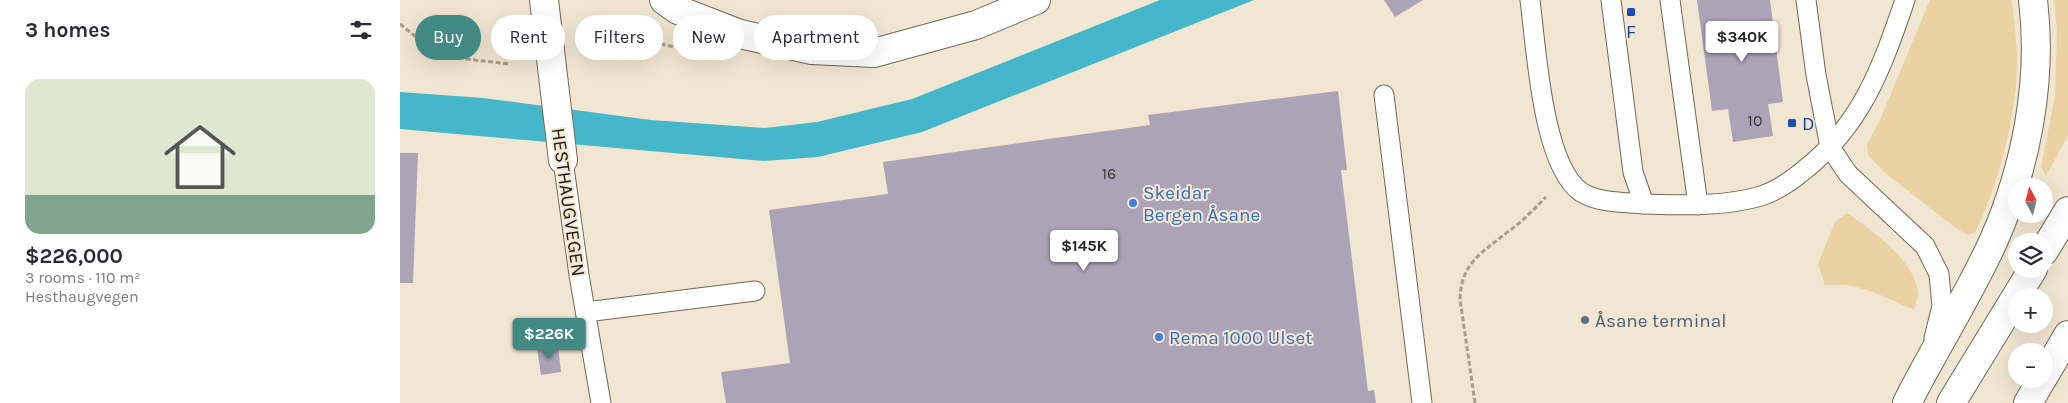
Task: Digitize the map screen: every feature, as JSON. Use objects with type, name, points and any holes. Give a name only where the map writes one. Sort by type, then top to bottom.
[{"type":"main road","name":"HESTHAUGVEGEN","points":[[544,0],[553,89],[563,160]]},
{"type":"main road","points":[[664,0],[678,10],[740,34],[812,50],[874,54],[976,25],[1036,0]]},
{"type":"main road","points":[[1907,403],[1993,240],[2021,160],[2031,112],[2036,62],[2033,0]]},
{"type":"main road","points":[[2053,235],[2068,211]]},
{"type":"main road","points":[[1951,403],[2027,278]]},
{"type":"main road","points":[[2053,360],[2068,335]]},
{"type":"main road","points":[[2028,403],[2037,388]]},
{"type":"lane","points":[[1530,0],[1541,92],[1548,127],[1556,152],[1569,179],[1580,191],[1594,199],[1644,204],[1698,205],[1732,203],[1763,195],[1786,184],[1830,146],[1856,115],[1872,88],[1905,0]]},
{"type":"lane","points":[[1610,0],[1634,172],[1644,204]]},
{"type":"lane","points":[[1670,0],[1698,205]]},
{"type":"lane","points":[[1806,0],[1816,75],[1830,146],[1848,174],[1925,246],[1939,274],[1942,306],[1930,358]]},
{"type":"lane","points":[[1384,94],[1422,403]]},
{"type":"lane","name":"HESTHAUGVEGEN","points":[[563,160],[601,403]]},
{"type":"lane","points":[[586,312],[755,291]]},
{"type":"path","points":[[400,24],[416,37],[466,59],[510,64]]},
{"type":"path","points":[[1475,403],[1460,299],[1460,282],[1476,257],[1510,232],[1551,192],[1569,179]]},
{"type":"shaded area","points":[[1930,0],[2012,0],[2017,69],[2013,110],[2004,153],[1991,195],[1975,232],[1968,235],[1957,229],[1884,172],[1868,155],[1867,144],[1880,120]]},
{"type":"shaded area","points":[[2054,0],[2068,0],[2068,135],[2046,176],[2041,167],[2055,96],[2057,29]]},
{"type":"shaded area","points":[[1847,213],[1892,248],[1902,259],[1916,283],[1918,295],[1914,310],[1860,288],[1825,285],[1818,264],[1835,222]]},
{"type":"water","points":[[1160,0],[1254,0],[922,132],[818,157],[764,161],[400,129],[400,92],[483,98],[651,120],[765,128],[817,122],[912,99]]},
{"type":"building","points":[[1384,0],[1423,0],[1395,17]]},
{"type":"building","points":[[1697,0],[1770,0],[1783,102],[1768,104],[1773,136],[1733,142],[1728,109],[1712,111]]},
{"type":"building","points":[[1338,91],[1347,170],[1341,170],[1368,391],[1374,390],[1376,403],[726,403],[721,372],[790,363],[769,210],[888,194],[883,162],[1150,125],[1148,115]]},
{"type":"building","points":[[400,153],[418,153],[413,283],[400,283]]},
{"type":"building","points":[[558,346],[561,372],[541,375],[537,348]]},
{"type":"place","name":"F","points":[[1631,12]]},
{"type":"place","name":"D","points":[[1792,123]]},
{"type":"place","name":"Skeidar Bergen Åsane","points":[[1133,203]]},
{"type":"place","name":"Åsane terminal","points":[[1585,320]]},
{"type":"place","name":"Rema 1000 Ulset","points":[[1159,337]]}]
